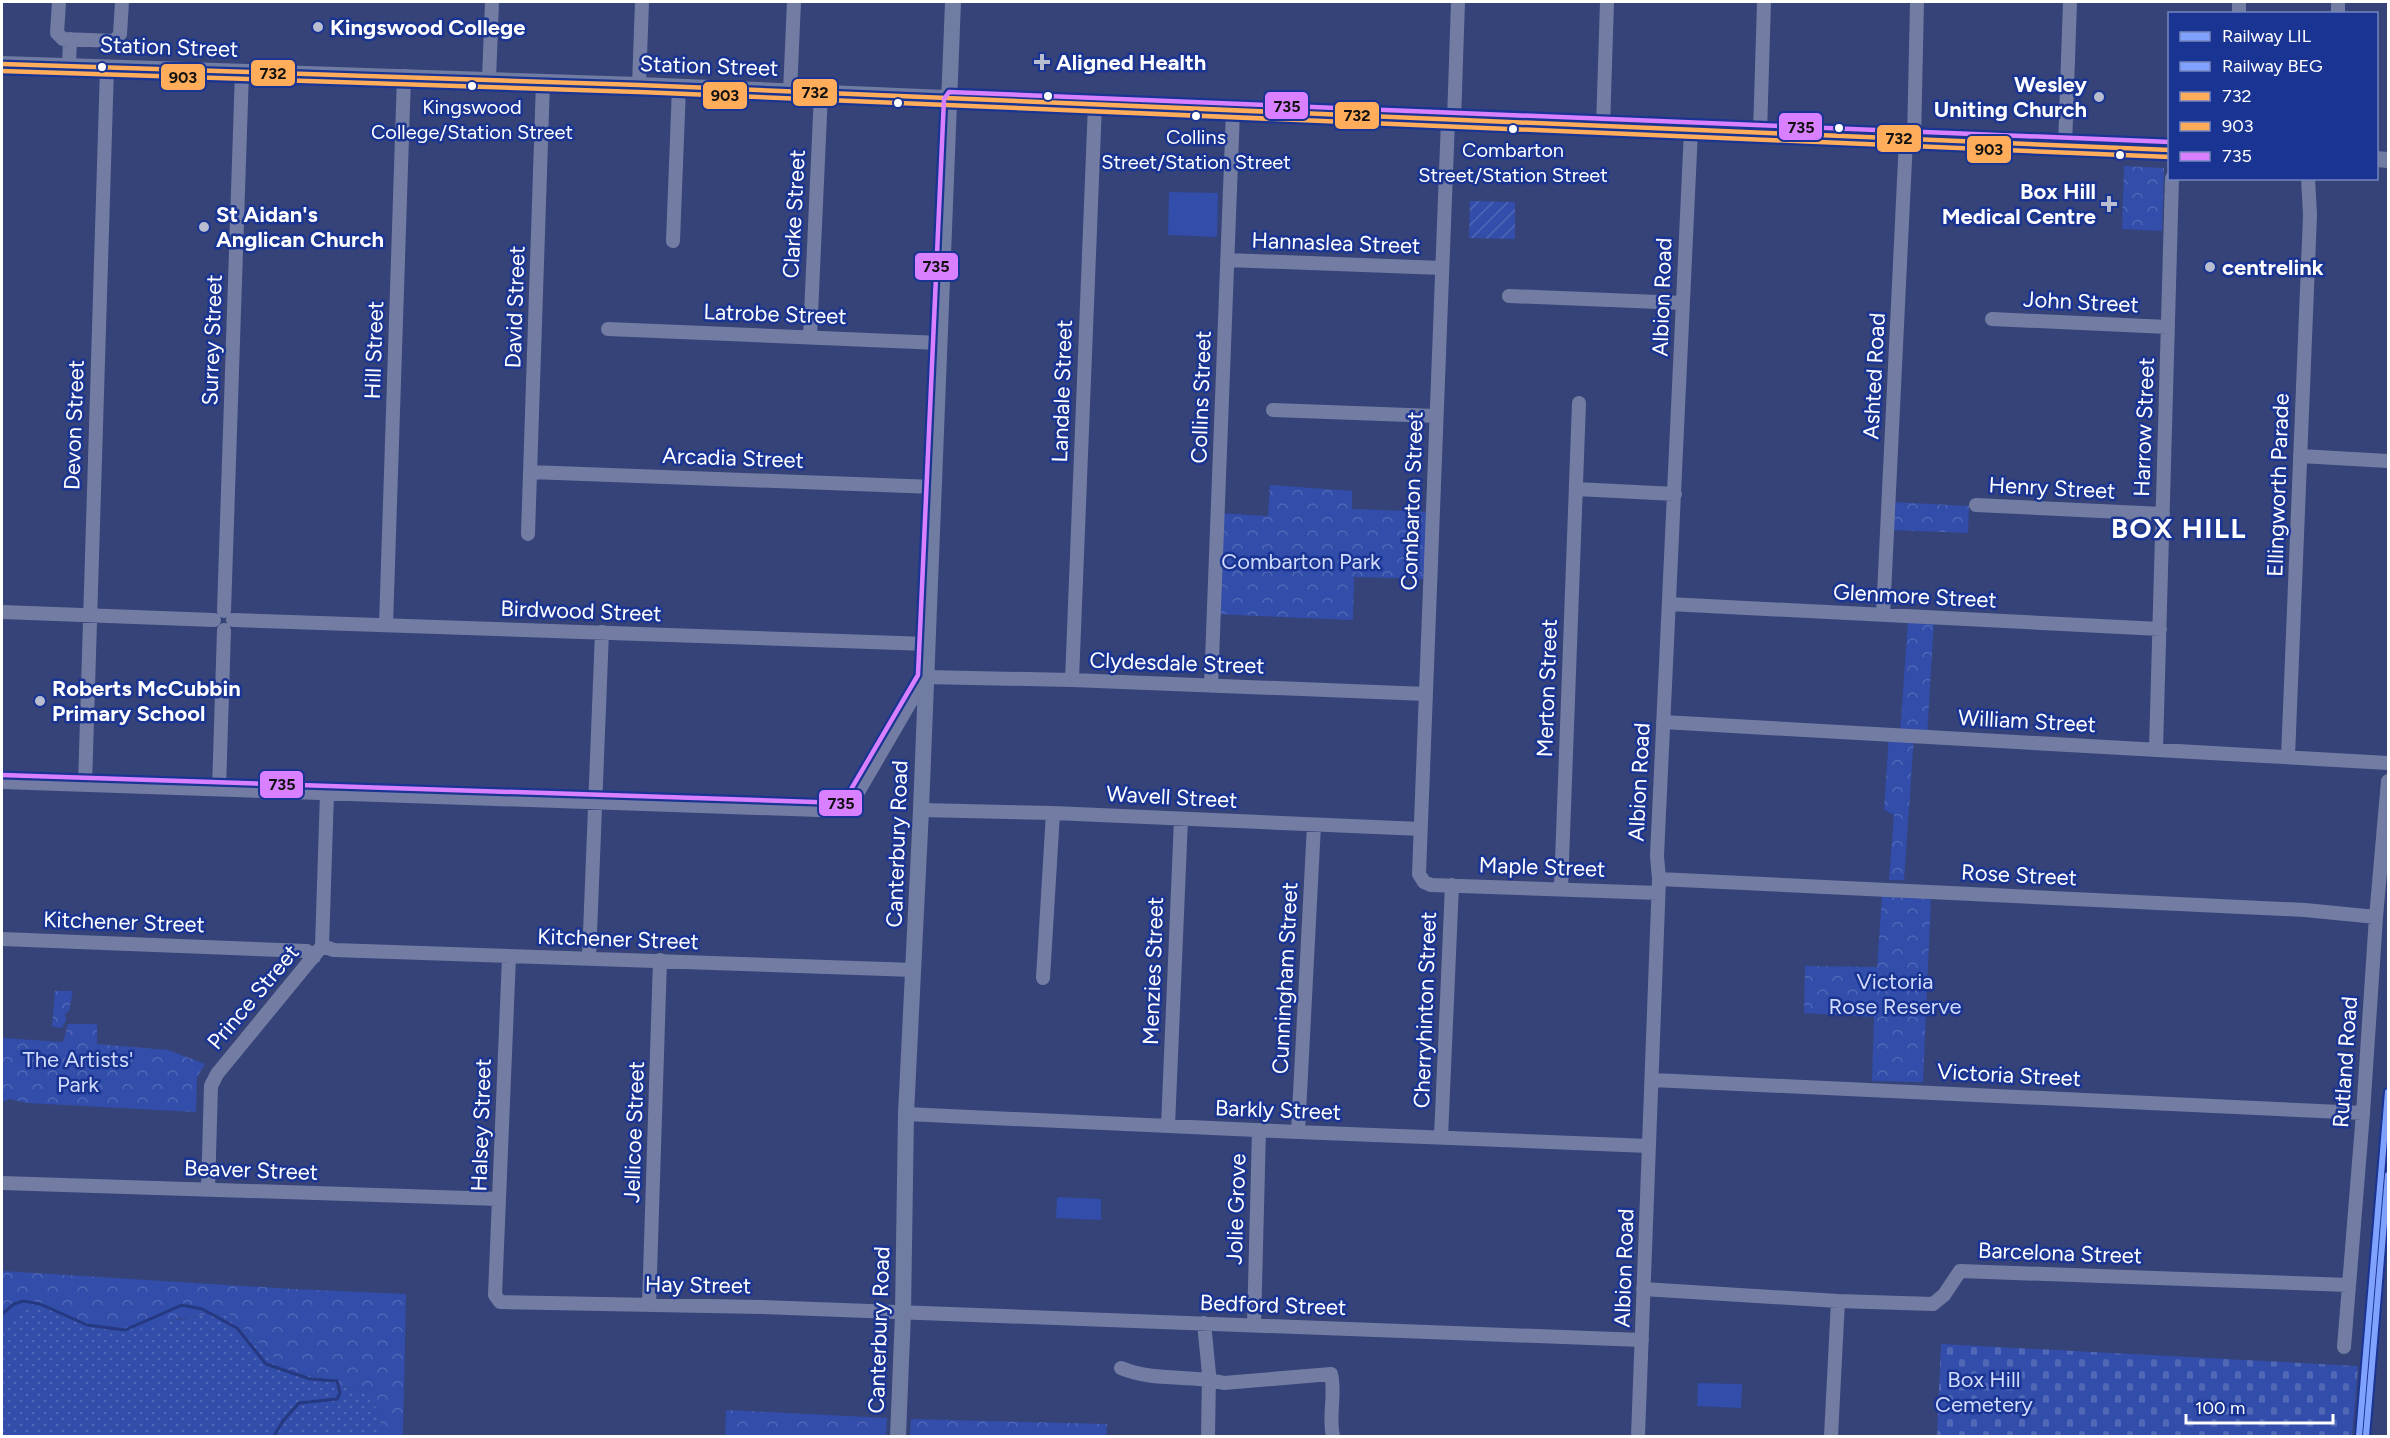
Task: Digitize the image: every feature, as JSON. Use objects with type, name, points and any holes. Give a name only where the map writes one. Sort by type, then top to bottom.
[{"type":"main road","name":"Canterbury Road","points":[[898,1437],[903,1312],[906,1114],[921,810],[951,99],[953,2]]},
{"type":"main road","name":"Station Street","points":[[2,64],[639,85],[2168,150]]},
{"type":"street","points":[[59,2],[57,33],[63,39],[115,41],[120,34],[122,2]]},
{"type":"street","points":[[489,80],[492,2]]},
{"type":"street","points":[[639,85],[642,2]]},
{"type":"street","points":[[790,92],[794,2]]},
{"type":"street","name":"Combarton Street","points":[[1424,882],[1419,874],[1436,416],[1442,268],[1458,2]]},
{"type":"street","points":[[1603,126],[1607,2]]},
{"type":"street","points":[[1760,133],[1764,2]]},
{"type":"street","name":"Ashted Road","points":[[1883,615],[1917,2]]},
{"type":"street","points":[[2065,146],[2070,2]]},
{"type":"street","points":[[69,66],[70,39]]},
{"type":"street","name":"Devon Street","points":[[85,785],[107,67]]},
{"type":"street","name":"Surrey Street","points":[[219,789],[242,71]]},
{"type":"street","name":"Hill Street","points":[[386,625],[404,76]]},
{"type":"street","name":"David Street","points":[[528,534],[543,82]]},
{"type":"street","points":[[673,241],[679,87]]},
{"type":"street","name":"Clarke Street","points":[[810,336],[821,93]]},
{"type":"street","name":"Landale Street","points":[[1072,680],[1095,104]]},
{"type":"street","name":"Collins Street","points":[[1210,686],[1233,111]]},
{"type":"street","name":"Albion Road","points":[[1638,1437],[1653,1080],[1659,886],[1657,856],[1691,130]]},
{"type":"street","name":"Harrow Street","points":[[2156,749],[2172,180]]},
{"type":"street","name":"Ellingworth Parade","points":[[2288,757],[2310,215],[2308,180]]},
{"type":"street","name":"Ellingworth Parade","points":[[2310,215],[2316,180]]},
{"type":"street","name":"Hannaslea Street","points":[[1227,260],[1442,268]]},
{"type":"street","points":[[1509,296],[1683,303]]},
{"type":"street","name":"John Street","points":[[1992,319],[2168,327]]},
{"type":"street","name":"Latrobe Street","points":[[608,329],[940,343]]},
{"type":"street","name":"Merton Street","points":[[1561,888],[1579,404]]},
{"type":"street","points":[[1273,410],[1436,416]]},
{"type":"street","points":[[2300,456],[2388,461]]},
{"type":"street","name":"Arcadia Street","points":[[530,472],[934,487]]},
{"type":"street","points":[[1576,489],[1675,494]]},
{"type":"street","name":"Henry Street","points":[[1976,506],[2163,514]]},
{"type":"street","name":"Glenmore Street","points":[[1669,604],[2160,629]]},
{"type":"street","name":"Birdwood Street","points":[[2,612],[928,644]]},
{"type":"street","points":[[589,958],[602,633]]},
{"type":"street","points":[[2,782],[847,811],[926,676]]},
{"type":"street","name":"Clydesdale Street","points":[[926,676],[1426,694]]},
{"type":"street","name":"William Street","points":[[1663,722],[2388,764]]},
{"type":"street","name":"Rutland Road","points":[[2344,1347],[2364,1113],[2376,917],[2388,781]]},
{"type":"street","name":"Prince Street","points":[[208,1190],[211,1086],[217,1074],[318,951],[327,793]]},
{"type":"street","name":"Wavell Street","points":[[921,810],[1053,813],[1421,829]]},
{"type":"street","points":[[1043,978],[1053,813]]},
{"type":"street","name":"Menzies Street","points":[[1168,1126],[1181,819]]},
{"type":"street","name":"Cunningham Street","points":[[1298,1132],[1314,825]]},
{"type":"street","name":"Maple Street","points":[[1424,882],[1431,885],[1561,888],[1659,886]]},
{"type":"street","name":"Cherryhinton Street","points":[[1441,1137],[1452,885]]},
{"type":"street","name":"Rose Street","points":[[1659,886],[2305,910],[2376,917]]},
{"type":"street","name":"Kitchener Street","points":[[2,939],[914,970]]},
{"type":"street","name":"Halsey Street","points":[[495,1295],[509,957]]},
{"type":"street","name":"Jellicoe Street","points":[[649,1305],[660,960]]},
{"type":"street","name":"Victoria Street","points":[[1653,1080],[2364,1113]]},
{"type":"street","name":"Barkly Street","points":[[906,1114],[1649,1146]]},
{"type":"street","name":"Jolie Grove","points":[[1254,1325],[1259,1130]]},
{"type":"street","name":"Beaver Street","points":[[2,1183],[499,1199]]},
{"type":"street","name":"Barcelona Street","points":[[1643,1289],[1838,1301],[1933,1304],[1944,1295],[1960,1270],[2349,1285]]},
{"type":"street","name":"Hay Street","points":[[495,1295],[500,1302],[903,1312]]},
{"type":"street","points":[[1831,1437],[1838,1301]]},
{"type":"street","name":"Bedford Street","points":[[903,1312],[1642,1340]]},
{"type":"street","points":[[1204,1323],[1209,1379],[1208,1437]]},
{"type":"street","points":[[1121,1368],[1136,1374],[1209,1379],[1224,1383],[1331,1374],[1335,1388],[1331,1427],[1333,1437]]},
{"type":"green space","points":[[2124,166],[2164,168],[2162,231],[2122,229]]},
{"type":"green space","points":[[1169,192],[1218,193],[1217,237],[1168,235]]},
{"type":"green space","points":[[1470,201],[1515,202],[1515,239],[1469,238]]},
{"type":"green space","name":"Combarton Park","points":[[1270,485],[1352,491],[1352,509],[1433,512],[1430,579],[1354,577],[1353,620],[1213,614],[1217,513],[1268,516]]},
{"type":"green space","points":[[1892,502],[1969,506],[1968,533],[1890,530]]},
{"type":"green space","points":[[1908,620],[1934,621],[1927,737],[1914,736],[1904,880],[1889,880],[1894,815],[1884,810],[1889,735],[1900,735]]},
{"type":"green space","name":"Victoria Rose Reserve","points":[[1882,896],[1931,899],[1923,1082],[1872,1081],[1874,1017],[1804,1013],[1805,966],[1877,967]]},
{"type":"green space","points":[[55,991],[73,991],[69,1011],[65,1014],[66,1020],[62,1028],[52,1027]]},
{"type":"green space","name":"The Artists' Park","points":[[68,1024],[97,1024],[97,1044],[168,1050],[205,1064],[197,1077],[196,1112],[27,1103],[10,1099],[2,1102],[2,1038],[63,1042]]},
{"type":"green space","points":[[1057,1197],[1101,1199],[1101,1220],[1056,1218]]},
{"type":"green space","points":[[2,1271],[406,1294],[403,1436],[382,1436],[379,1411],[363,1392],[310,1375],[288,1371],[230,1315],[208,1314],[177,1319],[128,1332],[100,1328],[49,1307],[25,1307],[2,1328]]},
{"type":"green space","points":[[25,1307],[49,1307],[73,1315],[154,1324],[208,1314],[230,1315],[288,1371],[310,1375],[363,1392],[379,1411],[382,1436],[2,1435],[2,1328]]},
{"type":"green space","name":"Box Hill Cemetery","points":[[1941,1344],[2358,1366],[2352,1436],[1937,1436]]},
{"type":"green space","points":[[1698,1383],[1742,1384],[1741,1408],[1697,1406]]},
{"type":"green space","points":[[726,1410],[887,1418],[886,1436],[725,1436]]},
{"type":"green space","points":[[911,1419],[1107,1424],[1106,1436],[910,1436]]},
{"type":"waterway","points":[[2,1314],[14,1304],[23,1301],[40,1304],[87,1325],[125,1330],[182,1305],[202,1309],[237,1328],[266,1364],[310,1379],[337,1381],[340,1393],[337,1399],[299,1403],[283,1421],[274,1436]]},
{"type":"rail line","name":"LIL","points":[[2359,1436],[2388,1092]]},
{"type":"rail line","name":"BEG","points":[[2366,1436],[2388,1175]]},
{"type":"transit line","name":"732","points":[[2,64],[639,85],[2168,150]]},
{"type":"transit line","name":"903","points":[[2,71],[639,92],[2168,157]]},
{"type":"transit line","name":"735","points":[[2,775],[843,803],[918,675],[944,99],[949,92],[2168,142]]},
{"type":"place","name":"Kingswood College","points":[[318,27]]},
{"type":"place","name":"Aligned Health","points":[[1042,62]]},
{"type":"place","name":"Kingswood College/Station Street","points":[[472,86]]},
{"type":"place","name":"Wesley Uniting Church","points":[[2099,97]]},
{"type":"place","name":"Collins Street/Station Street","points":[[1196,116]]},
{"type":"place","name":"Combarton Street/Station Street","points":[[1513,129]]},
{"type":"place","name":"Box Hill Medical Centre","points":[[2109,204]]},
{"type":"place","name":"St Aidan's Anglican Church","points":[[204,227]]},
{"type":"place","name":"centrelink","points":[[2210,267]]},
{"type":"place","name":"Roberts McCubbin Primary School","points":[[40,701]]},
{"type":"district","name":"BOX HILL","points":[[2179,528]]}]
